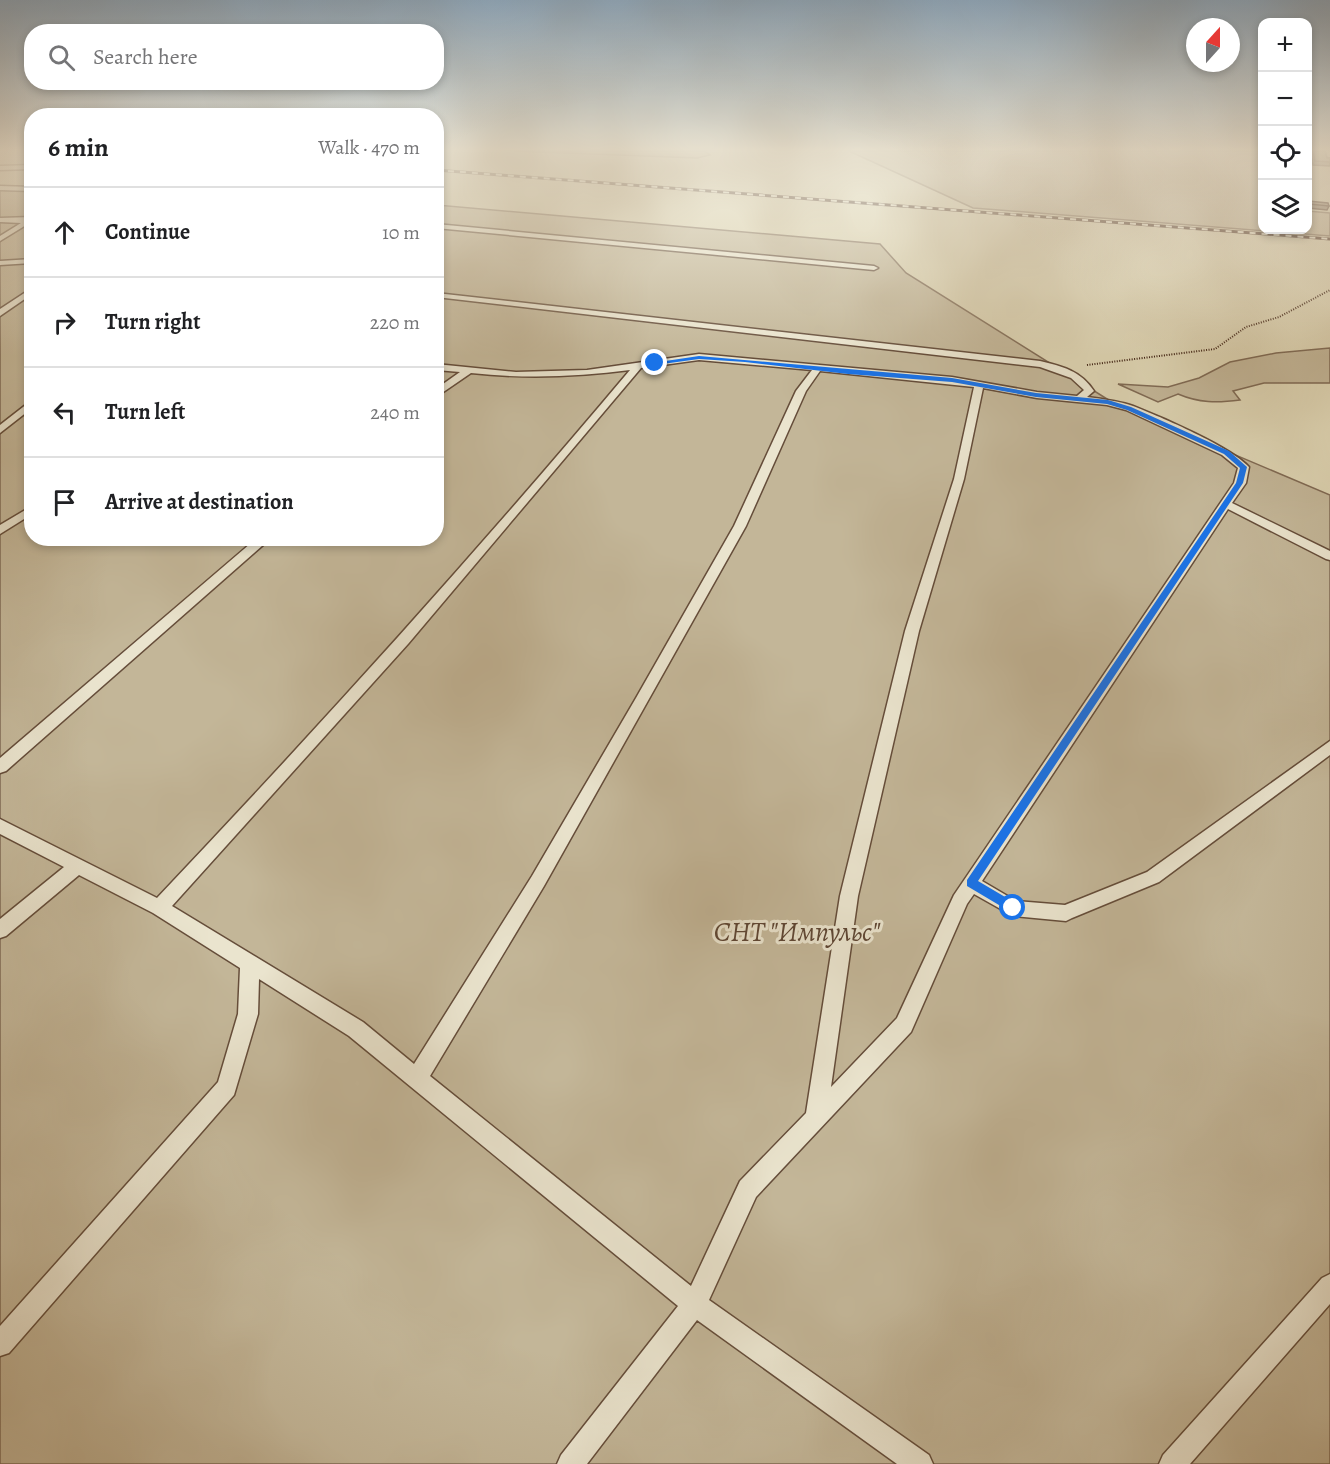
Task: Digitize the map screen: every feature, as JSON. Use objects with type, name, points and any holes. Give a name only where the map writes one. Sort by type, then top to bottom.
[{"type":"lane","points":[[0,220],[24,220]]},
{"type":"lane","points":[[0,239],[24,224]]},
{"type":"lane","points":[[444,227],[874,268]]},
{"type":"lane","points":[[0,263],[24,262]]},
{"type":"lane","points":[[0,312],[24,296]]},
{"type":"lane","points":[[444,296],[982,356],[1062,368],[1086,384],[1089,391],[1078,399]]},
{"type":"lane","points":[[444,368],[516,375],[563,373],[699,357],[952,380],[1036,395],[1108,402],[1129,408],[1226,453],[1244,467],[1240,483],[960,900],[904,1025],[748,1189],[695,1304],[570,1464]]},
{"type":"lane","points":[[159,908],[410,632],[578,440],[639,365]]},
{"type":"lane","points":[[417,1078],[538,880],[649,688],[740,526],[801,391],[817,369]]},
{"type":"lane","points":[[444,388],[469,370]]},
{"type":"lane","points":[[816,1117],[849,896],[912,631],[959,480],[979,385]]},
{"type":"lane","points":[[0,430],[24,410]]},
{"type":"lane","points":[[1226,504],[1330,556]]},
{"type":"lane","points":[[0,530],[24,514]]},
{"type":"lane","points":[[0,767],[257,546]]},
{"type":"lane","points":[[971,883],[1013,908],[1066,914],[1153,877],[1330,747]]},
{"type":"lane","points":[[0,826],[159,908],[356,1029],[695,1304],[920,1464]]},
{"type":"lane","points":[[0,930],[78,866]]},
{"type":"lane","points":[[0,1344],[227,1088],[248,1014],[250,964]]},
{"type":"lane","points":[[1172,1464],[1330,1286]]},
{"type":"path","points":[[1062,368],[1215,349],[1246,327],[1279,317],[1330,290]]},
{"type":"green space","name":"СНТ \"Импульс\"","points":[[0,219],[24,219],[24,546],[444,546],[444,219],[600,219],[880,244],[906,273],[1115,404],[1330,495],[1330,1464],[0,1464]]},
{"type":"green space","points":[[1117,219],[1258,219],[1258,230]]},
{"type":"green space","points":[[1312,219],[1330,219],[1330,236],[1304,234],[1312,234]]},
{"type":"green space","points":[[1330,348],[1330,383],[1264,383],[1233,391],[1240,400],[1208,402],[1178,394],[1158,402],[1118,384],[1168,387],[1199,378],[1230,362],[1276,353]]},
{"type":"railway","points":[[1075,219],[1330,239]]},
{"type":"route","points":[[655,363],[699,357],[745,360],[848,372],[952,380],[1036,395],[1108,402],[1129,408],[1226,453],[1244,467],[1240,483],[971,883],[1013,908]]}]
